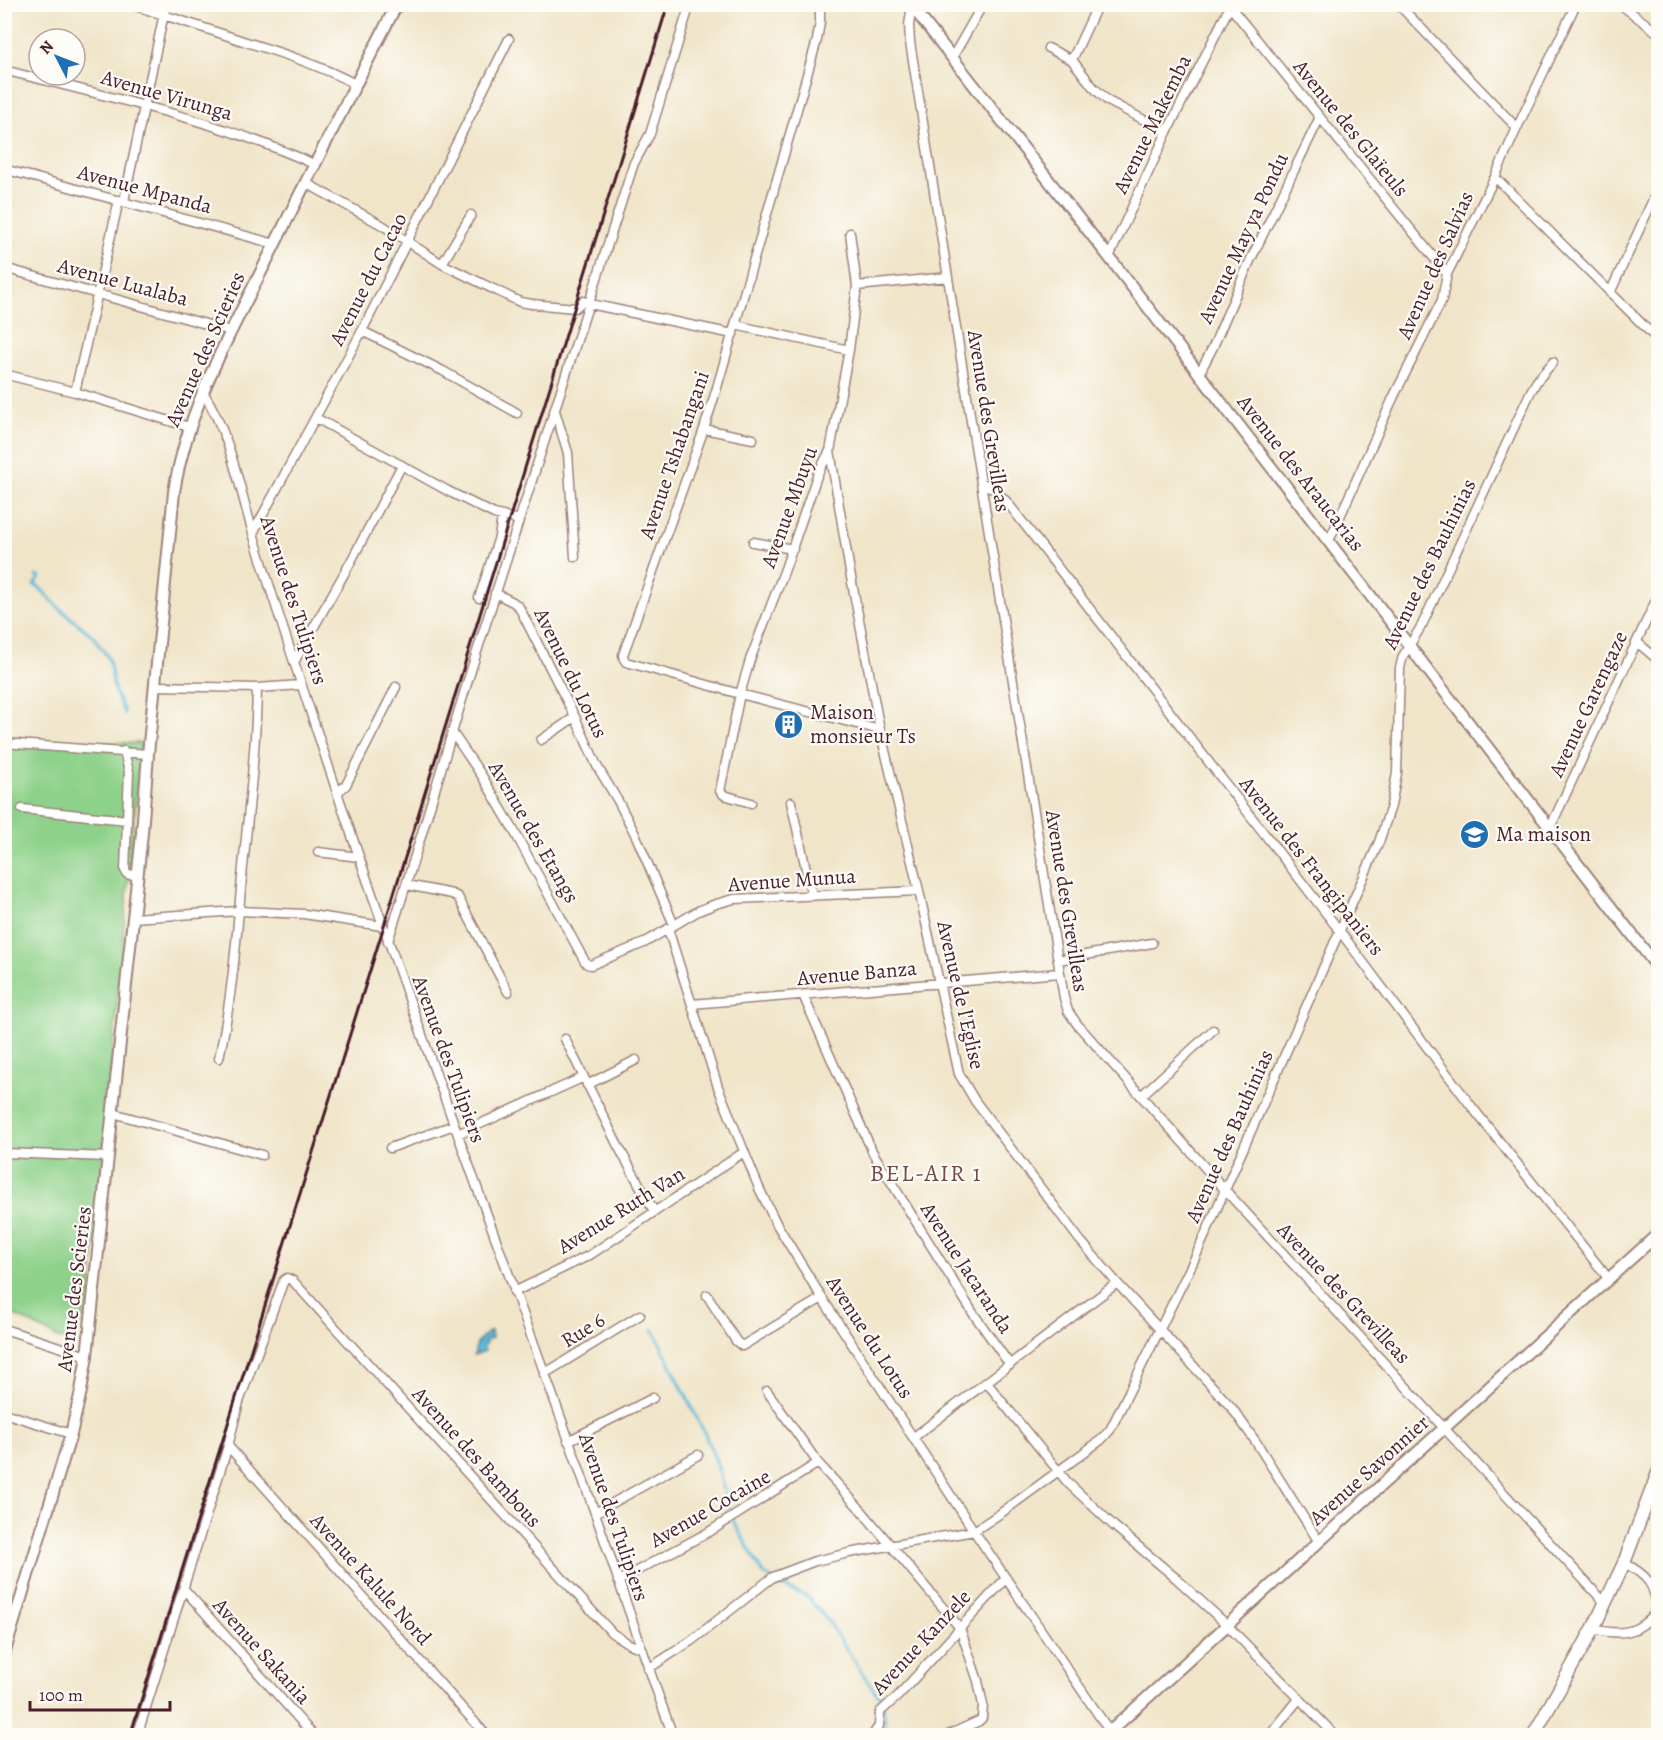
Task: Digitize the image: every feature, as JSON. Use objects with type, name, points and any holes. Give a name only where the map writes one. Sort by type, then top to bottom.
[{"type":"main road","points":[[1533,1736],[1593,1629],[1624,1563],[1659,1473]]},
{"type":"street","points":[[129,4],[305,62],[355,84]]},
{"type":"street","points":[[75,392],[145,106],[166,4]]},
{"type":"street","name":"Avenue des Scieries","points":[[4,1654],[71,1434],[87,1356],[133,918],[174,492],[179,463],[203,392],[231,331],[397,4]]},
{"type":"street","points":[[388,942],[495,593],[634,163],[650,134],[690,4]]},
{"type":"street","name":"Avenue Tshabangani","points":[[820,4],[817,40],[734,330],[704,429],[623,655],[626,662],[879,730]]},
{"type":"street","points":[[952,57],[983,4]]},
{"type":"street","points":[[1072,60],[1098,4]]},
{"type":"street","points":[[1398,4],[1517,128]]},
{"type":"street","name":"Avenue des Salvias","points":[[1329,541],[1394,396],[1442,300],[1447,273],[1576,4]]},
{"type":"street","points":[[1620,4],[1659,33]]},
{"type":"street","name":"Avenue des Araucarias","points":[[911,5],[1659,968]]},
{"type":"street","name":"Avenue des Grevilleas","points":[[911,5],[910,42],[1065,1005],[1072,1018],[1225,1190],[1605,1603]]},
{"type":"street","name":"Avenue des Glaïeuls","points":[[1229,5],[1447,273]]},
{"type":"street","name":"Avenue Makemba","points":[[1109,257],[1229,5]]},
{"type":"street","name":"Avenue du Cacao","points":[[253,533],[362,332],[509,39]]},
{"type":"street","points":[[1048,48],[1072,60],[1108,101],[1167,132]]},
{"type":"street","name":"Avenue Virunga","points":[[4,70],[145,106],[262,142],[316,165]]},
{"type":"street","name":"Avenue May ya Pondu","points":[[1199,374],[1250,261],[1320,117]]},
{"type":"street","name":"Avenue Mpanda","points":[[4,169],[275,244]]},
{"type":"street","points":[[1495,177],[1659,340]]},
{"type":"street","points":[[306,183],[382,225],[442,264],[520,302],[575,308],[583,301],[849,350]]},
{"type":"street","points":[[1610,293],[1659,189]]},
{"type":"street","points":[[442,264],[471,215]]},
{"type":"street","name":"Avenue Mbuyu","points":[[751,803],[724,795],[720,791],[740,694],[750,660],[818,473],[830,451],[849,350],[857,286],[850,233]]},
{"type":"street","name":"Avenue Lualaba","points":[[4,268],[231,331]]},
{"type":"street","points":[[857,286],[948,277]]},
{"type":"street","points":[[362,332],[443,371],[517,413]]},
{"type":"street","name":"Avenue des Bauhinias","points":[[648,1669],[691,1641],[773,1577],[814,1561],[889,1545],[974,1531],[1001,1514],[1101,1440],[1110,1430],[1161,1330],[1371,863],[1391,806],[1397,765],[1400,668],[1403,656],[1422,626],[1531,391],[1553,362]]},
{"type":"street","points":[[4,374],[75,392],[189,428]]},
{"type":"street","name":"Avenue des Tulipiers","points":[[203,392],[228,447],[301,685],[382,926],[595,1513],[673,1736]]},
{"type":"street","points":[[555,411],[568,453],[575,557]]},
{"type":"street","points":[[316,418],[448,491],[502,517],[519,520]]},
{"type":"street","points":[[704,429],[753,439]]},
{"type":"street","name":"Avenue de l'Eglise","points":[[830,451],[879,730],[919,891],[955,1064],[963,1082],[1079,1239],[1217,1391],[1243,1423],[1319,1542]]},
{"type":"street","points":[[294,662],[349,566],[402,465]]},
{"type":"street","name":"Avenue des Frangipaniers","points":[[981,482],[995,490],[1007,502],[1339,930],[1472,1107],[1608,1278]]},
{"type":"street","points":[[479,598],[499,537],[502,517]]},
{"type":"street","points":[[753,542],[792,549]]},
{"type":"street","name":"Avenue du Lotus","points":[[495,593],[519,607],[575,717],[597,766],[636,836],[671,927],[718,1086],[772,1214],[822,1298],[1107,1733]]},
{"type":"street","name":"Avenue Garengaze","points":[[1550,828],[1659,596]]},
{"type":"street","points":[[1638,642],[1659,660]]},
{"type":"street","points":[[155,686],[257,688],[301,685]]},
{"type":"street","points":[[338,792],[346,784],[396,687]]},
{"type":"street","points":[[219,1058],[225,1030],[239,911],[256,732],[257,688]]},
{"type":"street","points":[[541,740],[575,717]]},
{"type":"street","name":"Avenue des Etangs","points":[[452,732],[482,776],[513,829],[581,953]]},
{"type":"street","points":[[4,744],[148,754]]},
{"type":"street","points":[[124,752],[129,772],[125,870],[127,874],[137,875]]},
{"type":"street","points":[[791,802],[812,896]]},
{"type":"street","points":[[22,809],[127,819]]},
{"type":"street","points":[[318,852],[359,857]]},
{"type":"street","points":[[407,885],[458,897],[508,992]]},
{"type":"street","name":"Avenue Munua","points":[[581,953],[584,960],[591,965],[644,943],[698,911],[734,899],[919,891]]},
{"type":"street","points":[[133,918],[239,911],[304,914],[382,926]]},
{"type":"street","points":[[1058,960],[1152,943]]},
{"type":"street","name":"Avenue Banza","points":[[692,1004],[1060,973]]},
{"type":"street","name":"Avenue Jacaranda","points":[[804,995],[873,1153],[973,1313],[1010,1365]]},
{"type":"street","points":[[1141,1096],[1213,1030]]},
{"type":"street","points":[[565,1039],[617,1144],[654,1211]]},
{"type":"street","points":[[458,1134],[636,1060]]},
{"type":"street","points":[[113,1113],[262,1155]]},
{"type":"street","points":[[390,1148],[454,1125]]},
{"type":"street","name":"Avenue Ruth Van","points":[[514,1292],[583,1259],[744,1152]]},
{"type":"street","points":[[4,1153],[108,1157]]},
{"type":"street","name":"Avenue Savonnier","points":[[1107,1733],[1659,1234]]},
{"type":"street","name":"Avenue des Bambous","points":[[228,1446],[238,1402],[280,1289],[287,1278],[293,1281],[612,1633],[629,1644],[641,1648]]},
{"type":"street","points":[[914,1437],[1117,1283]]},
{"type":"street","points":[[707,1295],[736,1341],[742,1346],[822,1298]]},
{"type":"street","name":"Rue 6","points":[[544,1374],[640,1315]]},
{"type":"street","points":[[4,1329],[87,1356]]},
{"type":"street","points":[[987,1383],[1057,1471],[1091,1506],[1227,1625],[1336,1736]]},
{"type":"street","points":[[767,1391],[818,1462],[960,1628],[978,1681],[983,1712],[979,1721],[946,1736]]},
{"type":"street","points":[[568,1441],[652,1398]]},
{"type":"street","points":[[4,1413],[71,1434]]},
{"type":"street","points":[[137,1736],[228,1446]]},
{"type":"street","name":"Avenue Kalule Nord","points":[[228,1446],[487,1736]]},
{"type":"street","points":[[595,1513],[698,1455]]},
{"type":"street","name":"Avenue Cocaine","points":[[618,1581],[732,1518],[818,1462]]},
{"type":"street","points":[[1593,1629],[1620,1634],[1632,1631],[1642,1626],[1658,1611],[1654,1590],[1649,1582],[1634,1568],[1624,1563]]},
{"type":"street","name":"Avenue Kanzele","points":[[872,1736],[879,1726],[882,1710],[898,1696],[1006,1578]]},
{"type":"street","name":"Avenue Sakania","points":[[184,1590],[314,1736]]},
{"type":"street","points":[[1269,1736],[1299,1699]]},
{"type":"green space","points":[[4,742],[141,743],[90,1299],[75,1336],[62,1340],[5,1310]]},
{"type":"water","points":[[491,1331],[492,1338],[487,1340],[484,1346],[485,1351],[474,1355],[479,1340]]},
{"type":"waterway","points":[[36,576],[40,577],[34,585],[95,638],[108,658],[114,687],[124,713]]},
{"type":"waterway","points":[[653,1329],[704,1432],[716,1461],[732,1519],[762,1572],[779,1585],[808,1597],[828,1621],[882,1699],[887,1736]]},
{"type":"railway","points":[[130,1736],[383,929],[668,4]]},
{"type":"place","name":"Maison monsieur Ts","points":[[789,724]]},
{"type":"place","name":"Ma maison","points":[[1475,834]]},
{"type":"district","name":"BEL-AIR 1","points":[[926,1173]]}]
